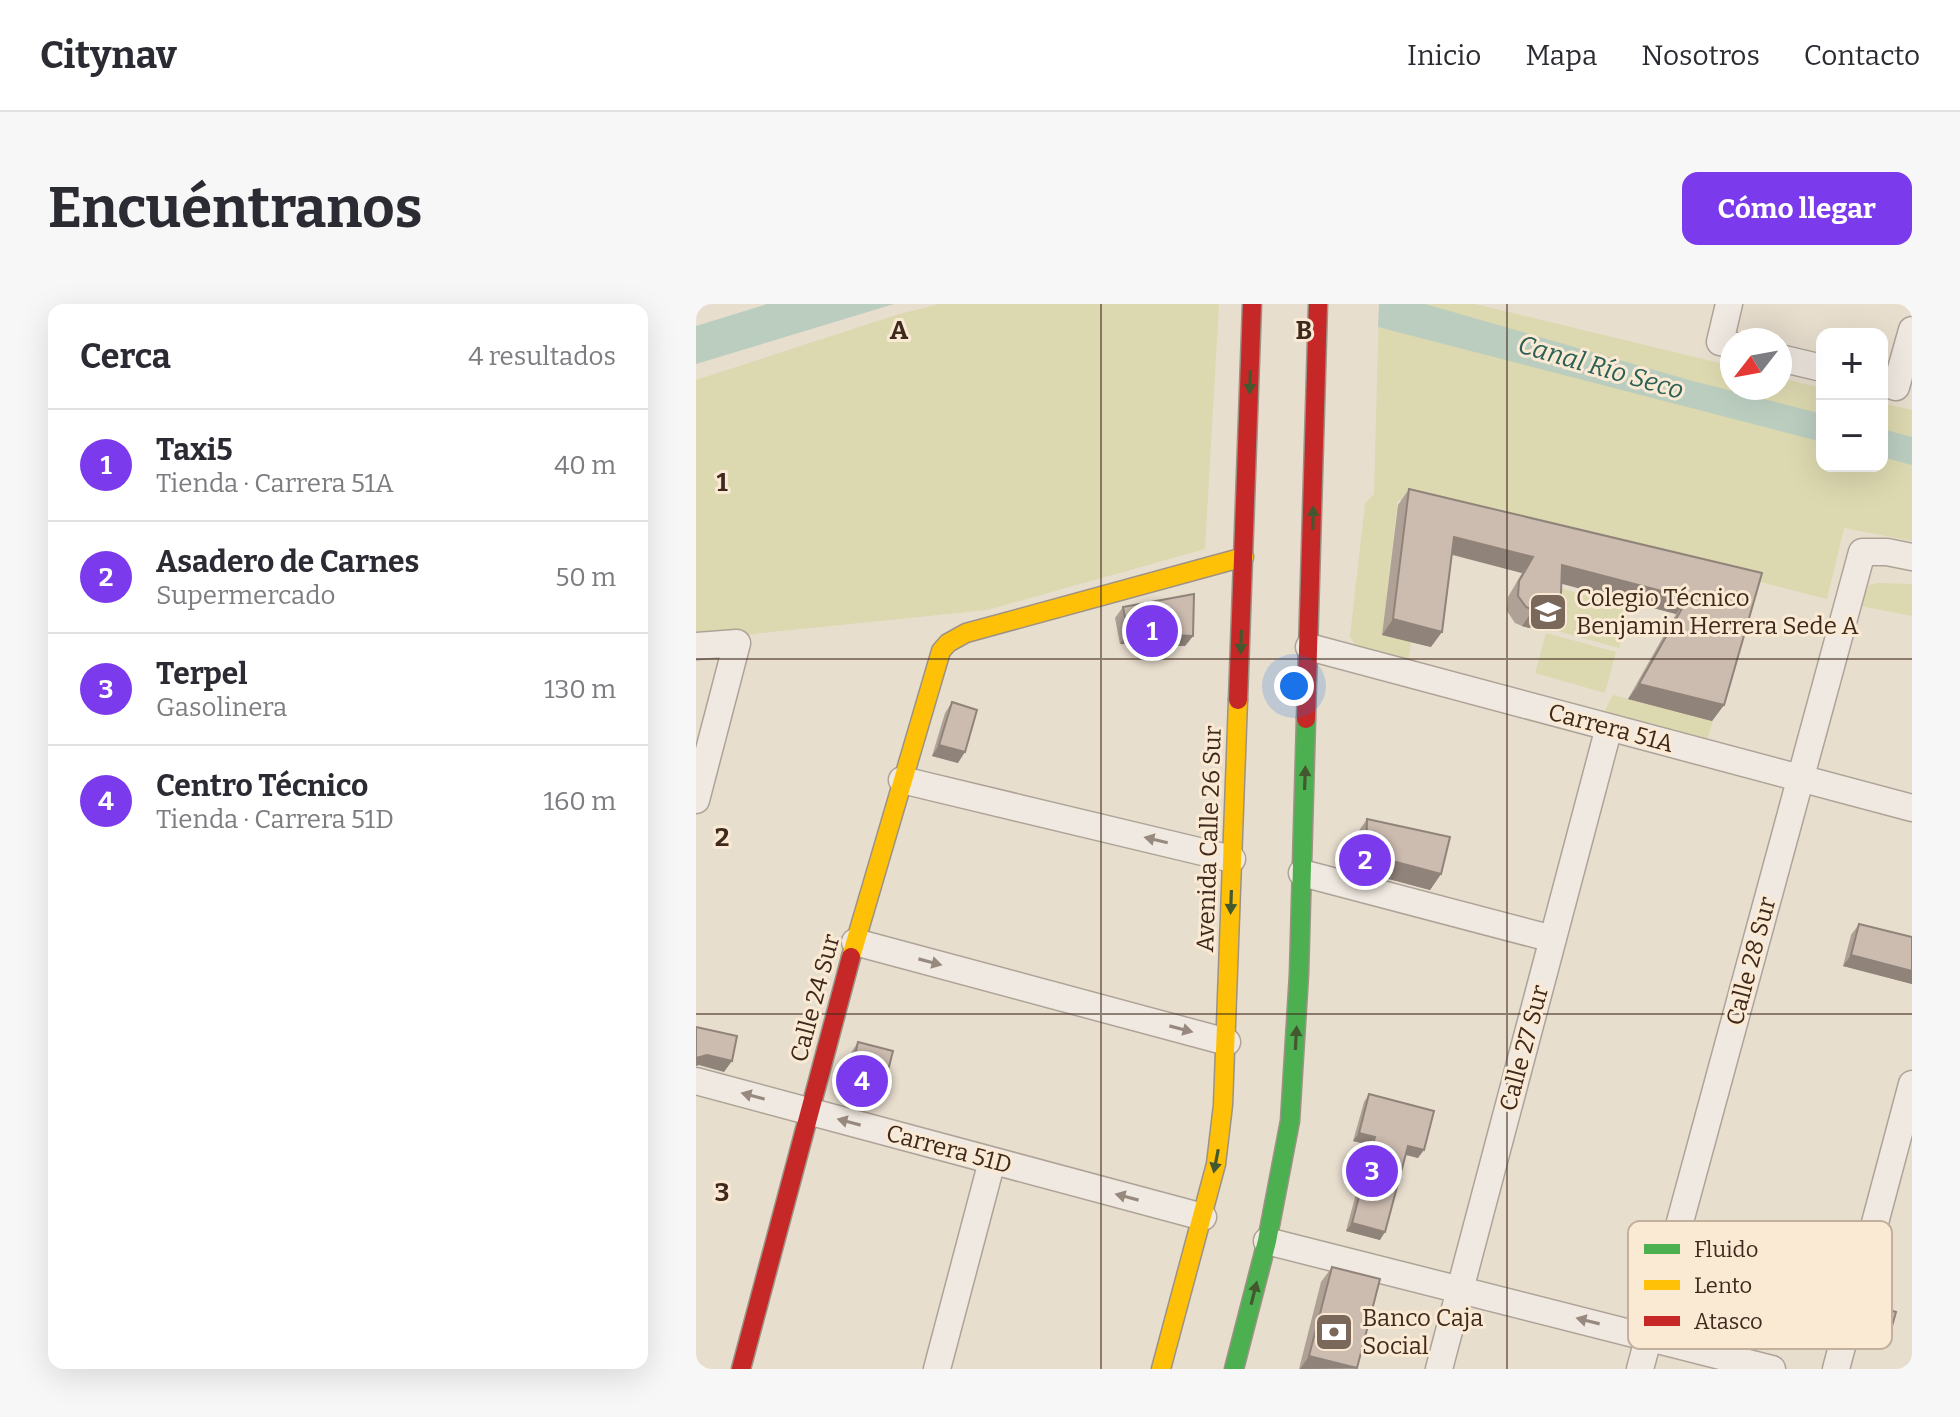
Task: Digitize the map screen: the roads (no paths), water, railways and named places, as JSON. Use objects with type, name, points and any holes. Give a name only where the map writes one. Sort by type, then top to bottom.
[{"type":"main road","name":"Avenida Calle 26 Sur","points":[[1161,1369],[1203,1217],[1220,1135],[1227,1042],[1252,304]]},
{"type":"main road","points":[[1234,1369],[1267,1241],[1293,1091],[1318,304]]},
{"type":"main road","name":"Calle 24 Sur","points":[[741,1369],[855,942],[938,660],[948,643],[966,633],[1244,557]]},
{"type":"street","points":[[1727,328],[1729,304]]},
{"type":"street","points":[[1889,385],[1912,330]]},
{"type":"street","points":[[1792,361],[1816,367]]},
{"type":"street","name":"Calle 28 Sur","points":[[1680,1221],[1862,552],[1887,552],[1912,557]]},
{"type":"street","points":[[696,646],[737,643],[696,800]]},
{"type":"street","name":"Carrera 51A","points":[[1309,647],[1912,808]]},
{"type":"street","name":"Calle 27 Sur","points":[[1439,1369],[1609,727]]},
{"type":"street","points":[[902,780],[1232,859]]},
{"type":"street","points":[[1302,873],[1553,939]]},
{"type":"street","points":[[855,942],[1227,1042]]},
{"type":"street","name":"Carrera 51D","points":[[696,1081],[1203,1217]]},
{"type":"street","points":[[1875,1221],[1912,1084]]},
{"type":"street","points":[[937,1369],[992,1161]]},
{"type":"street","points":[[1267,1241],[1628,1331]]},
{"type":"street","name":"Calle 28 Sur","points":[[1640,1369],[1645,1349]]},
{"type":"street","points":[[1697,1349],[1772,1369]]},
{"type":"street","points":[[1836,1369],[1841,1349]]},
{"type":"water","points":[[767,304],[894,304],[696,364],[696,326]]},
{"type":"water","name":"Canal Río Seco","points":[[1379,304],[1425,304],[1720,388],[1720,400],[1767,400],[1816,412],[1816,440],[1378,327]]},
{"type":"water","points":[[1888,431],[1912,437],[1912,465],[1888,459]]},
{"type":"place","name":"Colegio Técnico Benjamin Herrera Sede A","points":[[1548,612]]},
{"type":"place","name":"Taxi5","points":[[1152,631]]},
{"type":"place","name":"Asadero de Carnes","points":[[1365,860]]},
{"type":"place","name":"Centro Técnico","points":[[862,1081]]},
{"type":"place","name":"Terpel","points":[[1372,1171]]},
{"type":"place","name":"Banco Caja Social","points":[[1334,1332]]}]
